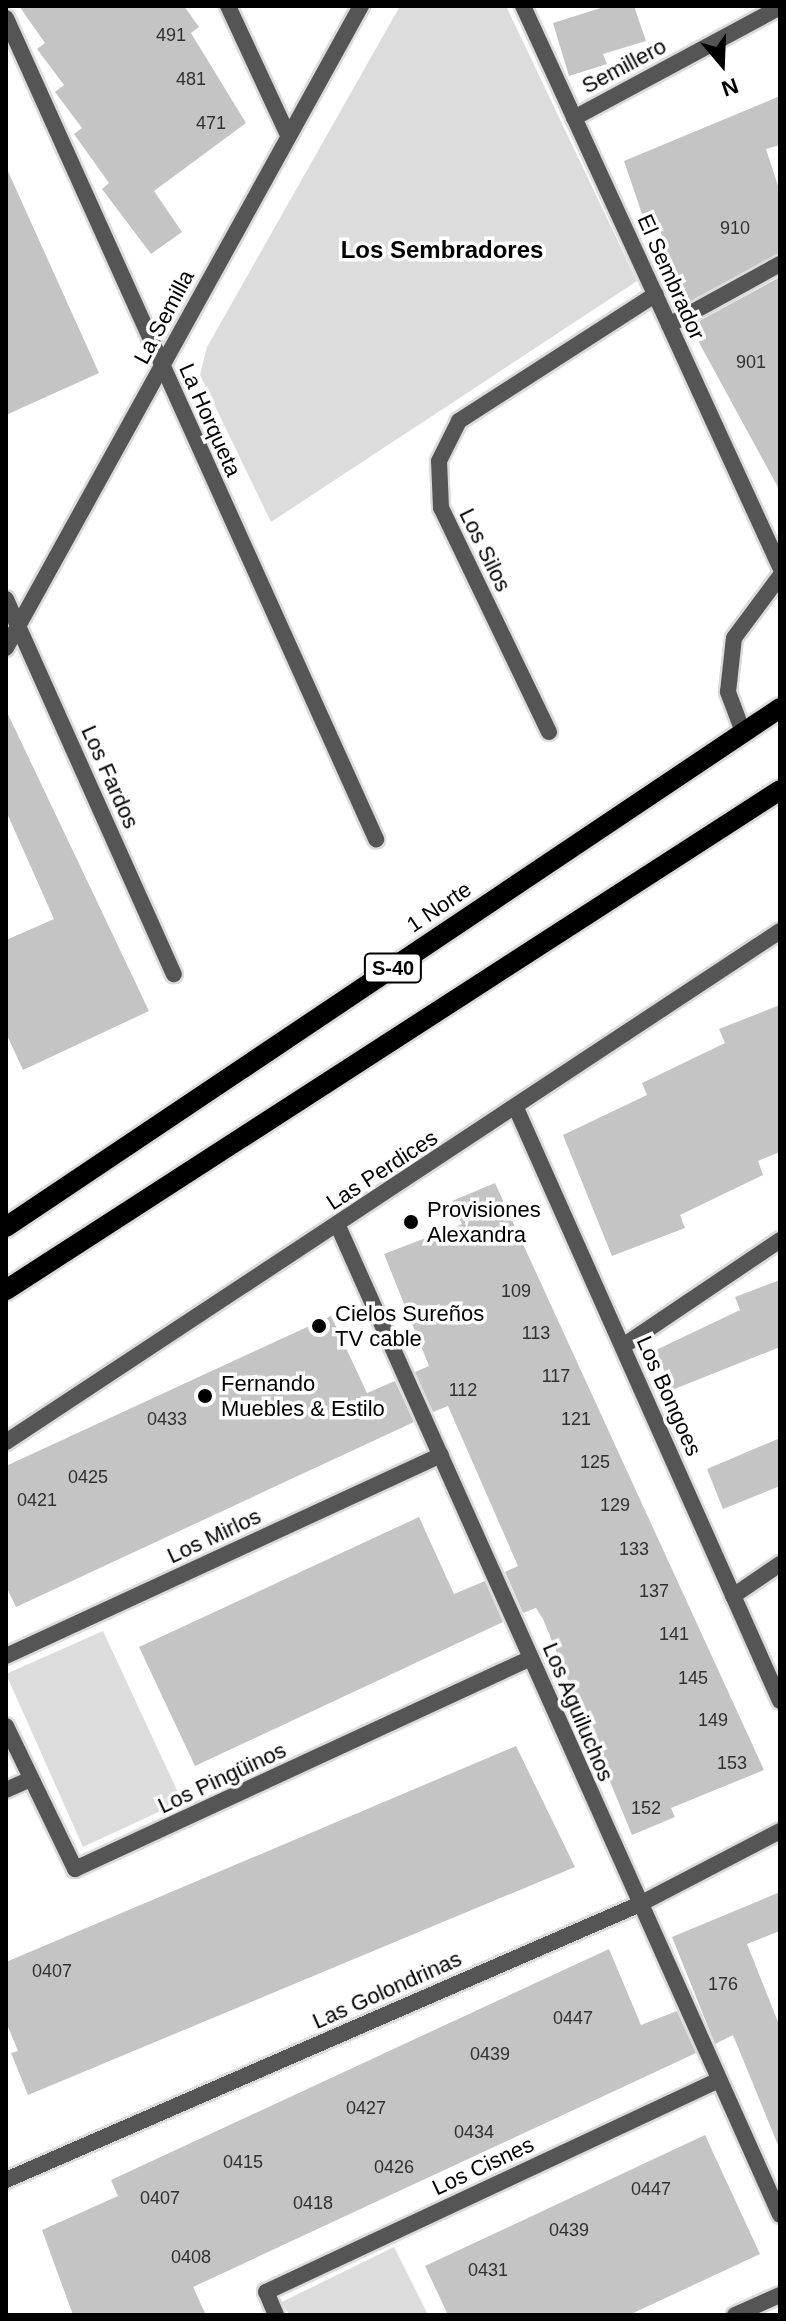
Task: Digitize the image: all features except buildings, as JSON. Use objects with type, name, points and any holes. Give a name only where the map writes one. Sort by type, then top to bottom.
[{"type":"main road","name":"1 Norte","points":[[6,1227],[780,708]]},
{"type":"main road","name":"S-40","points":[[6,1290],[780,790]]},
{"type":"street","points":[[228,6],[287,133]]},
{"type":"street","name":"La Semilla","points":[[6,648],[163,367],[287,133],[361,6]]},
{"type":"street","name":"El Sembrador","points":[[523,6],[780,567]]},
{"type":"street","name":"Semillero","points":[[574,118],[780,7]]},
{"type":"street","name":"La Horqueta","points":[[6,18],[376,839]]},
{"type":"street","points":[[669,325],[780,264]]},
{"type":"street","name":"Los Silos","points":[[549,732],[441,508],[439,461],[459,421],[656,294]]},
{"type":"street","points":[[743,732],[728,692],[734,638],[745,613],[780,576]]},
{"type":"street","name":"Los Fardos","points":[[6,599],[174,974]]},
{"type":"street","name":"Las Perdices","points":[[6,1442],[338,1226],[780,931]]},
{"type":"street","name":"Los Bongoes","points":[[516,1108],[780,1701]]},
{"type":"street","name":"Los Aguiluchos","points":[[338,1226],[638,1905],[780,2215]]},
{"type":"street","points":[[623,1346],[780,1240]]},
{"type":"street","name":"Los Mirlos","points":[[6,1656],[441,1455]]},
{"type":"street","points":[[733,1596],[780,1564]]},
{"type":"street","name":"Los Pingüinos","points":[[6,1726],[75,1869],[531,1658]]},
{"type":"street","points":[[6,1790],[31,1779]]},
{"type":"street","name":"Las Golondrinas","points":[[6,2180],[638,1905],[780,1831]]},
{"type":"street","name":"Los Cisnes","points":[[276,2315],[266,2292],[719,2080]]},
{"type":"street","points":[[735,2315],[780,2295]]},
{"type":"shaded area","points":[[400,6],[506,6],[637,281],[271,522],[200,375],[207,347]]},
{"type":"shaded area","points":[[103,1631],[182,1801],[83,1847],[6,1674]]},
{"type":"shaded area","points":[[394,2247],[428,2315],[289,2315],[282,2302]]},
{"type":"place","name":"Provisiones Alexandra","points":[[411,1222]]},
{"type":"place","name":"Cielos Sureños TV cable","points":[[319,1326]]},
{"type":"place","name":"Fernando Muebles & Estilo","points":[[205,1396]]},
{"type":"district","name":"Los Sembradores","points":[[442,250]]}]
